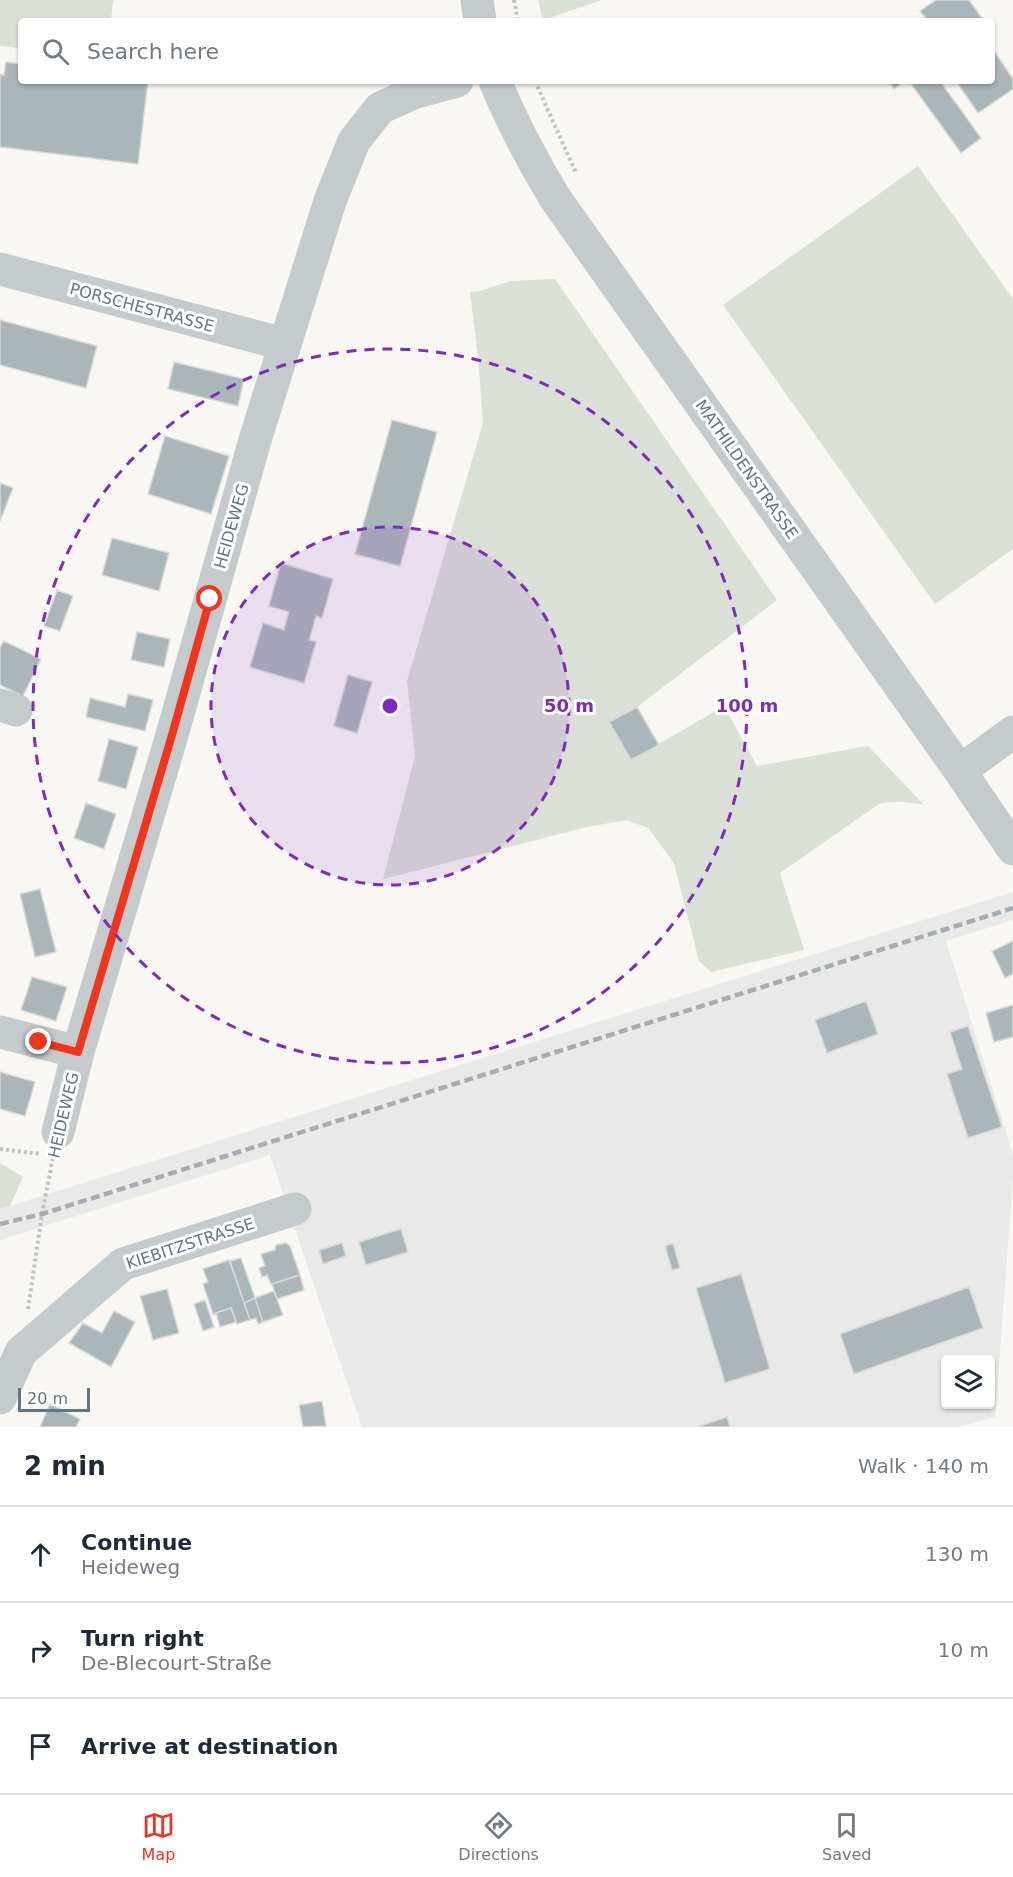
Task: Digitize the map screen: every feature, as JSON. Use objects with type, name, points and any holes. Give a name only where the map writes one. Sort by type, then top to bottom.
[{"type":"street","points":[[477,0],[480,18]]},
{"type":"street","name":"HEIDEWEG","points":[[56,1144],[78,1052],[172,735],[255,440],[330,201],[354,141],[380,108],[416,92],[446,84]]},
{"type":"street","name":"MATHILDENSTRASSE","points":[[496,84],[529,155],[555,198],[1013,849]]},
{"type":"street","name":"PORSCHESTRASSE","points":[[0,269],[284,344]]},
{"type":"street","points":[[960,771],[1013,732]]},
{"type":"street","points":[[0,1032],[78,1052]]},
{"type":"street","name":"KIEBITZSTRASSE","points":[[0,1398],[21,1352],[123,1264],[295,1209]]},
{"type":"path","points":[[514,0],[517,18]]},
{"type":"path","points":[[0,1149],[56,1144]]},
{"type":"path","name":"HEIDEWEG","points":[[21,1352],[42,1214],[56,1144]]},
{"type":"shaded area","points":[[0,0],[113,0],[111,18],[18,18],[18,48],[0,46]]},
{"type":"shaded area","points":[[538,0],[602,0],[549,18],[542,18]]},
{"type":"shaded area","points":[[918,166],[1013,299],[1013,549],[935,604],[723,305]]},
{"type":"shaded area","points":[[555,279],[777,600],[637,707],[610,722],[631,760],[724,706],[757,766],[868,746],[924,805],[902,802],[879,804],[780,873],[804,950],[711,972],[699,961],[674,863],[648,828],[627,820],[587,827],[383,879],[415,756],[407,681],[483,423],[470,292],[511,281]]},
{"type":"shaded area","points":[[1013,892],[1013,920],[946,941],[1013,1154],[995,1417],[957,1427],[362,1427],[270,1155],[0,1240],[0,1209]]},
{"type":"shaded area","points":[[0,1163],[23,1177],[10,1206],[0,1209]]},
{"type":"building","points":[[936,0],[969,0],[982,18],[926,18],[920,11]]},
{"type":"building","points":[[995,52],[1013,79],[1013,89],[978,113],[958,84],[995,84]]},
{"type":"building","points":[[6,62],[18,64],[18,84],[148,84],[138,164],[0,147],[0,74],[4,75]]},
{"type":"building","points":[[891,84],[901,84],[894,89]]},
{"type":"building","points":[[911,84],[942,84],[981,138],[961,153]]},
{"type":"building","points":[[0,320],[97,346],[86,388],[0,365]]},
{"type":"building","points":[[174,362],[244,379],[238,406],[168,389]]},
{"type":"building","points":[[392,420],[437,432],[400,566],[355,554]]},
{"type":"building","points":[[165,436],[229,456],[211,514],[148,494]]},
{"type":"building","points":[[0,483],[13,488],[0,521]]},
{"type":"building","points":[[112,538],[169,553],[159,591],[102,575]]},
{"type":"building","points":[[281,563],[333,579],[322,618],[316,616],[309,640],[316,642],[304,683],[250,667],[263,623],[284,630],[289,612],[269,606]]},
{"type":"building","points":[[57,590],[73,596],[60,631],[44,626]]},
{"type":"building","points":[[137,632],[170,639],[164,667],[131,660]]},
{"type":"building","points":[[4,641],[41,659],[23,696],[0,685],[0,647]]},
{"type":"building","points":[[348,675],[372,682],[357,733],[334,726]]},
{"type":"building","points":[[128,694],[153,700],[145,731],[86,717],[90,698],[125,707]]},
{"type":"building","points":[[637,707],[659,745],[631,760],[609,722]]},
{"type":"building","points":[[109,739],[138,747],[126,789],[98,781]]},
{"type":"building","points":[[86,803],[116,814],[104,849],[74,838]]},
{"type":"building","points":[[40,889],[56,952],[35,957],[20,894]]},
{"type":"building","points":[[1013,941],[1013,974],[1005,978],[992,951]]},
{"type":"building","points":[[32,977],[67,987],[56,1021],[21,1010]]},
{"type":"building","points":[[866,1001],[878,1034],[827,1053],[815,1020]]},
{"type":"building","points":[[1013,1005],[1013,1037],[994,1042],[986,1013]]},
{"type":"building","points":[[968,1026],[1002,1127],[968,1138],[947,1074],[962,1069],[950,1032]]},
{"type":"building","points":[[0,1072],[35,1082],[25,1116],[0,1109]]},
{"type":"building","points":[[401,1229],[408,1252],[366,1265],[359,1242]]},
{"type":"building","points":[[286,1243],[290,1246],[300,1275],[271,1284],[267,1275],[262,1277],[259,1268],[265,1266],[261,1254],[275,1250],[276,1245]]},
{"type":"building","points":[[342,1243],[346,1256],[323,1264],[319,1250]]},
{"type":"building","points":[[673,1243],[680,1268],[672,1270],[665,1246]]},
{"type":"building","points":[[241,1258],[255,1298],[244,1303],[230,1261]]},
{"type":"building","points":[[229,1260],[250,1320],[237,1324],[231,1308],[213,1314],[203,1284],[208,1282],[203,1269]]},
{"type":"building","points":[[741,1274],[770,1369],[725,1383],[696,1288]]},
{"type":"building","points":[[300,1275],[304,1290],[277,1299],[272,1284]]},
{"type":"building","points":[[969,1287],[983,1328],[854,1374],[840,1334]]},
{"type":"building","points":[[167,1289],[179,1333],[153,1340],[140,1296]]},
{"type":"building","points":[[274,1291],[283,1315],[263,1322],[255,1298]]},
{"type":"building","points":[[255,1298],[263,1322],[258,1324],[256,1318],[250,1320],[244,1303]]},
{"type":"building","points":[[205,1300],[214,1327],[203,1331],[194,1304]]},
{"type":"building","points":[[231,1308],[236,1322],[220,1327],[216,1313]]},
{"type":"building","points":[[114,1311],[135,1322],[111,1367],[69,1343],[83,1323],[102,1333]]},
{"type":"building","points":[[322,1401],[326,1426],[303,1427],[299,1405]]},
{"type":"building","points":[[50,1404],[80,1419],[76,1427],[40,1427]]},
{"type":"building","points":[[727,1417],[730,1427],[697,1427]]},
{"type":"railway","points":[[0,1224],[42,1214],[1013,908]]},
{"type":"route","points":[[39,1042],[78,1052],[210,599]]}]
